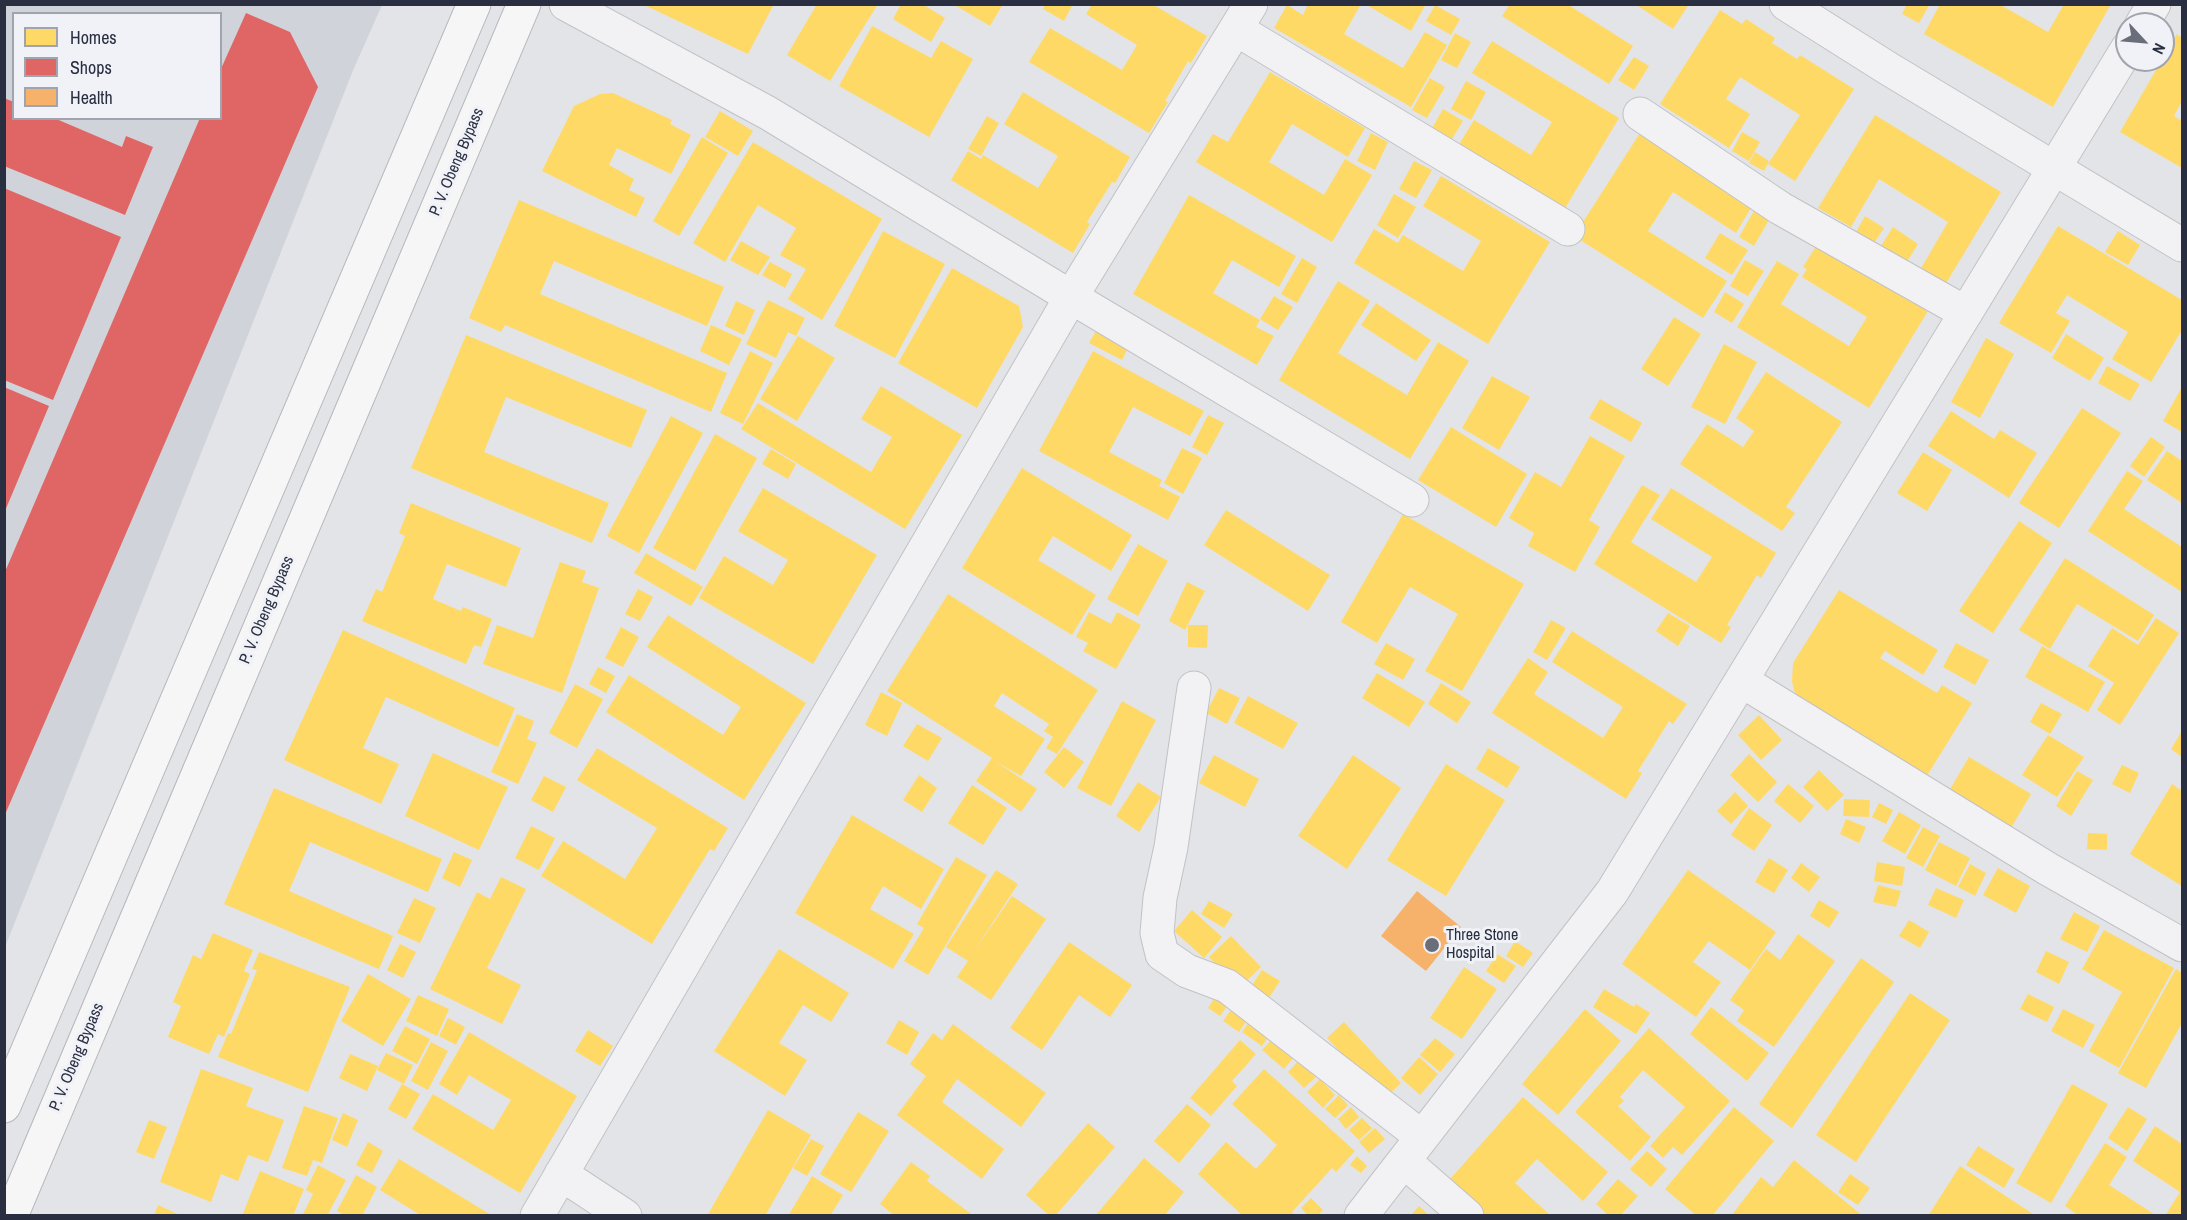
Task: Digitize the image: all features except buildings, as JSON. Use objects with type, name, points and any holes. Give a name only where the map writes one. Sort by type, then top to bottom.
[{"type":"highway","points":[[4,1106],[474,4]]},
{"type":"highway","name":"P. V. Obeng Bypass","points":[[10,1215],[524,4]]},
{"type":"street","points":[[566,4],[768,113],[1412,500]]},
{"type":"street","points":[[1786,4],[2182,245]]},
{"type":"street","points":[[537,1215],[1071,297],[1243,17],[1568,229]]},
{"type":"street","points":[[1361,1215],[1612,892],[2115,69]]},
{"type":"street","points":[[1640,114],[1780,208],[1966,314]]},
{"type":"street","points":[[1742,681],[2048,869],[2182,945]]},
{"type":"street","points":[[1194,688],[1171,847],[1160,898],[1157,933],[1162,954],[1187,971],[1227,986],[1413,1149],[1467,1215]]},
{"type":"street","points":[[561,1174],[625,1215]]},
{"type":"shaded area","points":[[5,5],[382,5],[354,68],[5,947]]},
{"type":"place","name":"Three Stone Hospital","points":[[1432,945]]}]
